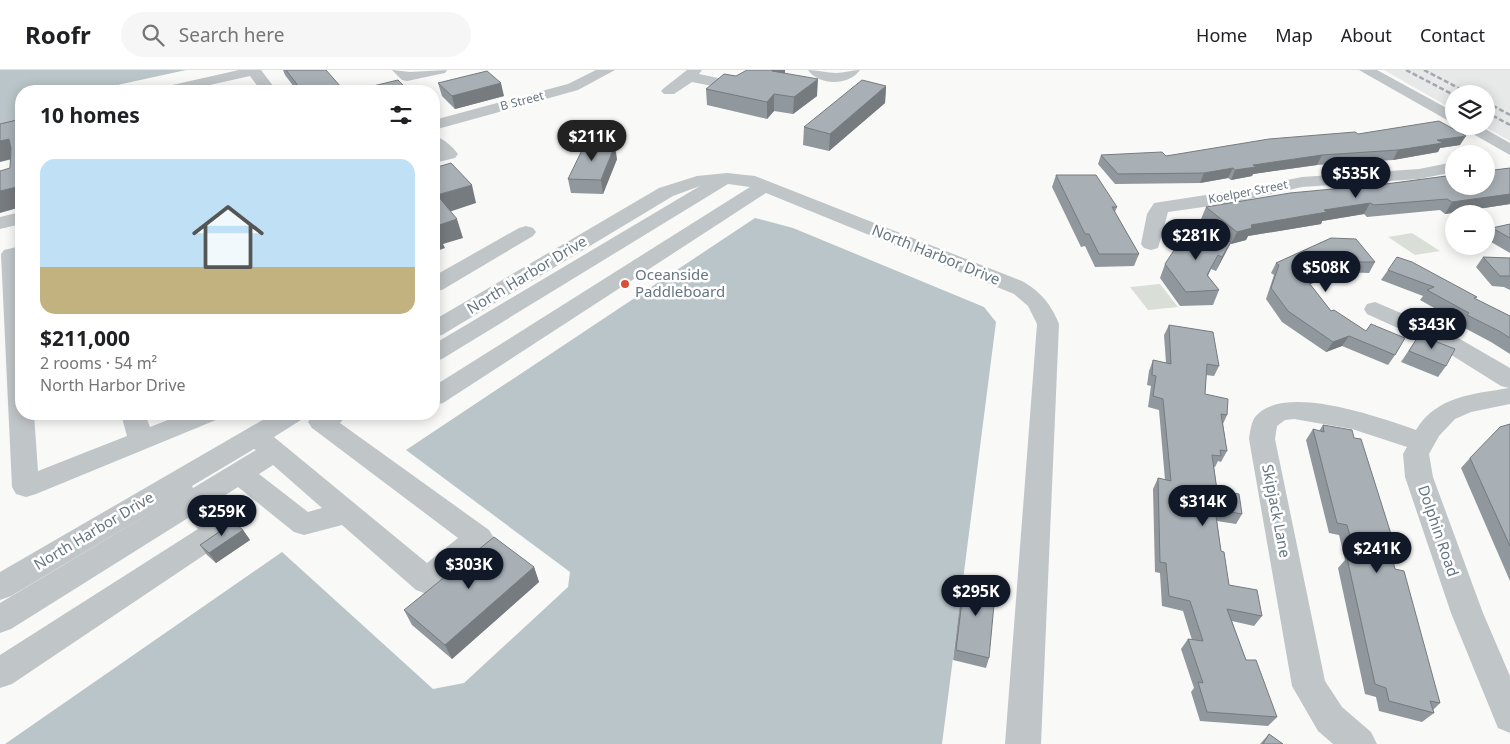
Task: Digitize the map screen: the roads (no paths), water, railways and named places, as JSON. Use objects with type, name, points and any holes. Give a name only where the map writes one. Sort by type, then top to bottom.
[{"type":"street","points":[[399,70],[407,77],[440,70]]},
{"type":"street","name":"B Street","points":[[440,123],[573,87],[608,70]]},
{"type":"street","points":[[813,70],[826,76],[838,77],[848,75],[853,70]]},
{"type":"street","points":[[1366,70],[1445,114]]},
{"type":"street","points":[[191,85],[254,71],[261,85]]},
{"type":"street","points":[[669,91],[692,74],[737,86]]},
{"type":"street","points":[[1479,135],[1505,154]]},
{"type":"street","points":[[440,146],[449,154],[440,156]]},
{"type":"street","name":"Koelper Street","points":[[1151,244],[1157,214],[1161,207],[1232,197],[1302,182],[1420,174],[1445,169]]},
{"type":"street","points":[[440,350],[728,177]]},
{"type":"street","name":"North Harbor Drive","points":[[440,326],[666,192],[686,182],[728,177],[750,180],[1014,286],[1029,294],[1041,305],[1048,324],[1024,744]]},
{"type":"street","points":[[440,393],[764,186]]},
{"type":"street","points":[[0,224],[15,220]]},
{"type":"street","points":[[440,282],[526,232]]},
{"type":"street","points":[[0,242],[15,238]]},
{"type":"street","points":[[15,253],[11,254],[15,317]]},
{"type":"street","points":[[1375,309],[1436,334],[1478,357],[1510,380]]},
{"type":"street","name":"Dolphin Road","points":[[1510,396],[1465,404],[1446,413],[1428,430],[1416,454],[1419,477],[1467,613],[1510,716]]},
{"type":"street","name":"Skipjack Lane","points":[[1359,744],[1330,719],[1309,686],[1262,439],[1265,422],[1282,412],[1312,412],[1393,430],[1422,442]]},
{"type":"street","points":[[22,420],[26,487],[192,420]]},
{"type":"street","points":[[135,420],[141,441]]},
{"type":"street","name":"North Harbor Drive","points":[[0,587],[182,493],[265,444],[287,420]]},
{"type":"street","points":[[0,619],[182,493],[239,473],[265,444],[427,581],[479,538],[321,422],[324,420]]},
{"type":"street","points":[[239,473],[304,524],[347,513]]},
{"type":"street","points":[[0,673],[218,531],[182,493]]},
{"type":"railway","points":[[1406,70],[1445,90]]},
{"type":"railway","points":[[1424,70],[1453,85]]},
{"type":"railway","points":[[1495,107],[1510,115]]},
{"type":"railway","points":[[1495,117],[1510,125]]},
{"type":"place","name":"Oceanside Paddleboard","points":[[625,284]]}]
